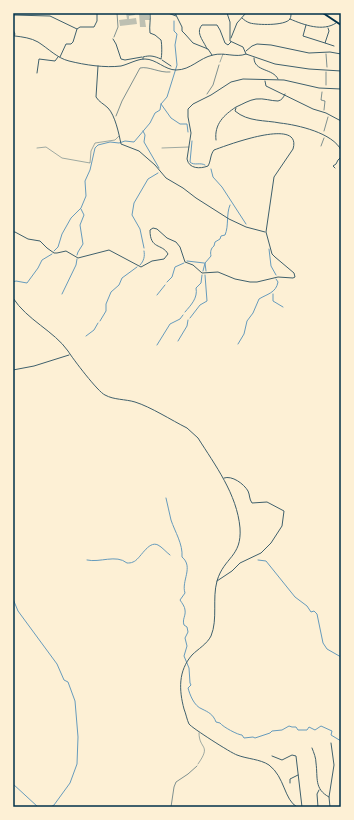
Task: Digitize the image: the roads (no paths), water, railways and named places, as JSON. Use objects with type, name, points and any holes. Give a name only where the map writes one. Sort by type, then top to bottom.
[{"type":"main road","points":[[323,13],[341,25]]},
{"type":"street","points":[[13,15],[50,16],[77,29],[80,27],[94,27],[97,21],[97,13]]},
{"type":"street","points":[[150,13],[150,32],[161,40],[161,59]]},
{"type":"street","points":[[168,13],[176,16]]},
{"type":"street","points":[[175,13],[182,27],[182,31],[189,39],[207,49]]},
{"type":"street","points":[[227,13],[230,22],[230,39],[232,43]]},
{"type":"street","points":[[230,39],[237,23],[246,13]]},
{"type":"street","points":[[242,18],[249,23],[283,24],[290,19],[291,13]]},
{"type":"street","points":[[290,19],[320,28],[328,27],[336,22]]},
{"type":"street","points":[[306,24],[303,36],[334,46]]},
{"type":"street","points":[[212,55],[207,49],[200,35],[199,29],[202,25],[217,26],[225,44],[228,45],[232,43],[242,46],[246,51],[246,54]]},
{"type":"street","points":[[325,43],[329,31],[328,27]]},
{"type":"street","points":[[37,73],[39,59],[55,61],[66,44],[71,44],[73,42],[77,29]]},
{"type":"street","points":[[13,30],[13,38]]},
{"type":"street","points":[[14,36],[35,41],[59,57],[72,62],[112,67],[124,65],[143,58],[175,70],[191,67],[212,55],[223,54],[243,56],[246,54],[275,64],[309,69],[341,71]]},
{"type":"street","points":[[113,39],[121,59],[125,60],[153,56],[161,59],[171,66]]},
{"type":"street","points":[[246,51],[254,45],[262,44],[309,53],[330,52],[341,54]]},
{"type":"street","points":[[254,57],[257,66],[274,74],[278,79]]},
{"type":"street","points":[[98,65],[96,98],[109,108],[121,144],[139,151],[166,178],[229,219],[246,227],[266,232]]},
{"type":"street","points":[[13,232],[28,239],[40,241],[54,253],[66,251],[78,258],[81,258],[109,250],[142,267],[155,260],[164,259],[168,254],[166,250],[159,248],[152,240],[150,230],[153,228],[157,229],[162,235],[176,242],[180,247],[185,262],[192,265],[202,273],[218,272],[235,279],[248,282],[257,282],[278,277],[294,278],[294,273],[278,261],[272,254],[266,232],[274,177],[293,149],[294,144],[292,139],[287,134],[260,135],[214,150],[212,152],[211,162],[208,166],[202,168],[192,167],[187,162],[191,133],[188,109],[193,104],[205,99],[231,82],[239,79],[278,79],[324,89],[341,89]]},
{"type":"street","points":[[265,80],[266,86],[341,121]]},
{"type":"street","points":[[216,140],[216,131],[219,121],[226,114],[247,101],[256,99],[279,101],[282,99],[284,94]]},
{"type":"street","points":[[236,108],[235,110],[238,113],[254,120],[280,123],[324,135],[335,141],[341,150]]},
{"type":"street","points":[[336,164],[341,157]]},
{"type":"street","points":[[13,298],[37,324],[55,338],[105,395],[141,404],[187,428],[198,438],[223,478],[239,518],[240,539],[236,552],[226,563],[217,581],[211,635],[187,662],[184,668],[180,687],[182,700],[189,723],[199,732],[234,754],[270,766],[280,777],[290,800],[297,807]]},
{"type":"street","points":[[13,370],[34,366],[69,354]]},
{"type":"street","points":[[217,581],[232,572],[240,563],[261,553],[273,541],[283,525],[284,512],[267,502],[252,503],[244,487],[231,478],[223,478]]},
{"type":"street","points":[[330,807],[334,765],[331,743]]},
{"type":"street","points":[[312,748],[316,761],[317,782],[320,790],[330,797]]},
{"type":"street","points":[[272,756],[282,760],[292,755],[296,756],[302,807]]},
{"type":"street","points":[[290,783],[290,779],[298,774]]},
{"type":"street","points":[[318,807],[317,794],[320,790]]},
{"type":"lane","points":[[220,62],[223,54]]},
{"type":"lane","points":[[37,148],[46,147],[62,158],[90,163],[91,151],[95,143],[116,140],[119,135]]},
{"type":"lane","points":[[162,148],[189,147]]},
{"type":"lane","points":[[198,764],[205,753],[199,732]]},
{"type":"waterway","points":[[54,251],[58,247],[62,234],[71,218],[81,208],[86,196],[85,181],[90,170],[95,148],[98,145],[110,142],[134,142],[150,123],[155,113],[160,110],[161,104],[167,97],[177,65],[175,45],[177,34],[174,31],[174,21]]},
{"type":"waterway","points":[[161,104],[171,118],[180,124],[187,124],[188,132]]},
{"type":"waterway","points":[[143,131],[145,135],[144,142],[159,168]]},
{"type":"waterway","points":[[192,141],[190,162],[193,164],[205,165]]},
{"type":"waterway","points":[[211,169],[213,177],[222,187],[246,224]]},
{"type":"waterway","points":[[144,248],[140,229],[132,215],[134,203],[148,179],[158,173]]},
{"type":"waterway","points":[[203,271],[205,263],[211,256],[211,250],[215,242],[220,239],[221,236],[225,235],[230,205]]},
{"type":"waterway","points":[[77,255],[83,244],[80,225],[84,215],[81,209]]},
{"type":"waterway","points":[[269,249],[271,266],[276,275]]},
{"type":"waterway","points":[[140,265],[144,258],[144,251]]},
{"type":"waterway","points":[[13,282],[16,281],[27,283],[42,260],[52,254]]},
{"type":"waterway","points":[[62,294],[76,265],[77,259]]},
{"type":"waterway","points":[[187,261],[204,263]]},
{"type":"waterway","points":[[167,282],[172,277],[175,267],[184,263]]},
{"type":"waterway","points":[[205,263],[206,271]]},
{"type":"waterway","points":[[100,321],[106,311],[106,304],[111,292],[119,285],[122,278],[137,267]]},
{"type":"waterway","points":[[185,312],[195,298],[196,288],[201,283],[202,275]]},
{"type":"waterway","points":[[190,318],[200,305],[207,301],[205,275]]},
{"type":"waterway","points":[[238,344],[244,334],[247,321],[253,313],[259,299],[271,293],[275,289],[278,282],[276,279]]},
{"type":"waterway","points":[[157,295],[165,285]]},
{"type":"waterway","points":[[273,294],[273,301],[283,307]]},
{"type":"waterway","points":[[157,345],[170,324],[180,319],[183,315]]},
{"type":"waterway","points":[[178,341],[187,326],[188,320]]},
{"type":"waterway","points":[[86,336],[94,330],[98,323]]},
{"type":"waterway","points":[[166,498],[171,520],[180,543],[182,557],[187,565],[184,588],[185,593],[180,600],[185,609],[184,625],[187,627],[188,632],[185,638],[187,646],[184,656],[189,668],[191,685],[188,688],[195,703],[199,708],[210,714],[216,722],[242,735],[244,738],[255,738],[272,731],[282,730],[289,726],[296,727],[298,730],[307,730],[309,727],[315,730],[321,726],[332,731],[331,735],[341,741]]},
{"type":"waterway","points":[[87,560],[118,559],[131,563],[154,544],[160,546],[170,555]]},
{"type":"waterway","points":[[258,560],[266,561],[295,597],[307,606],[311,612],[314,611],[317,614],[323,643],[327,649],[341,657]]},
{"type":"waterway","points":[[13,599],[18,611],[57,664],[64,680],[68,682],[75,701],[78,737],[77,764],[70,783],[51,807]]},
{"type":"waterway","points":[[13,784],[38,807]]}]
